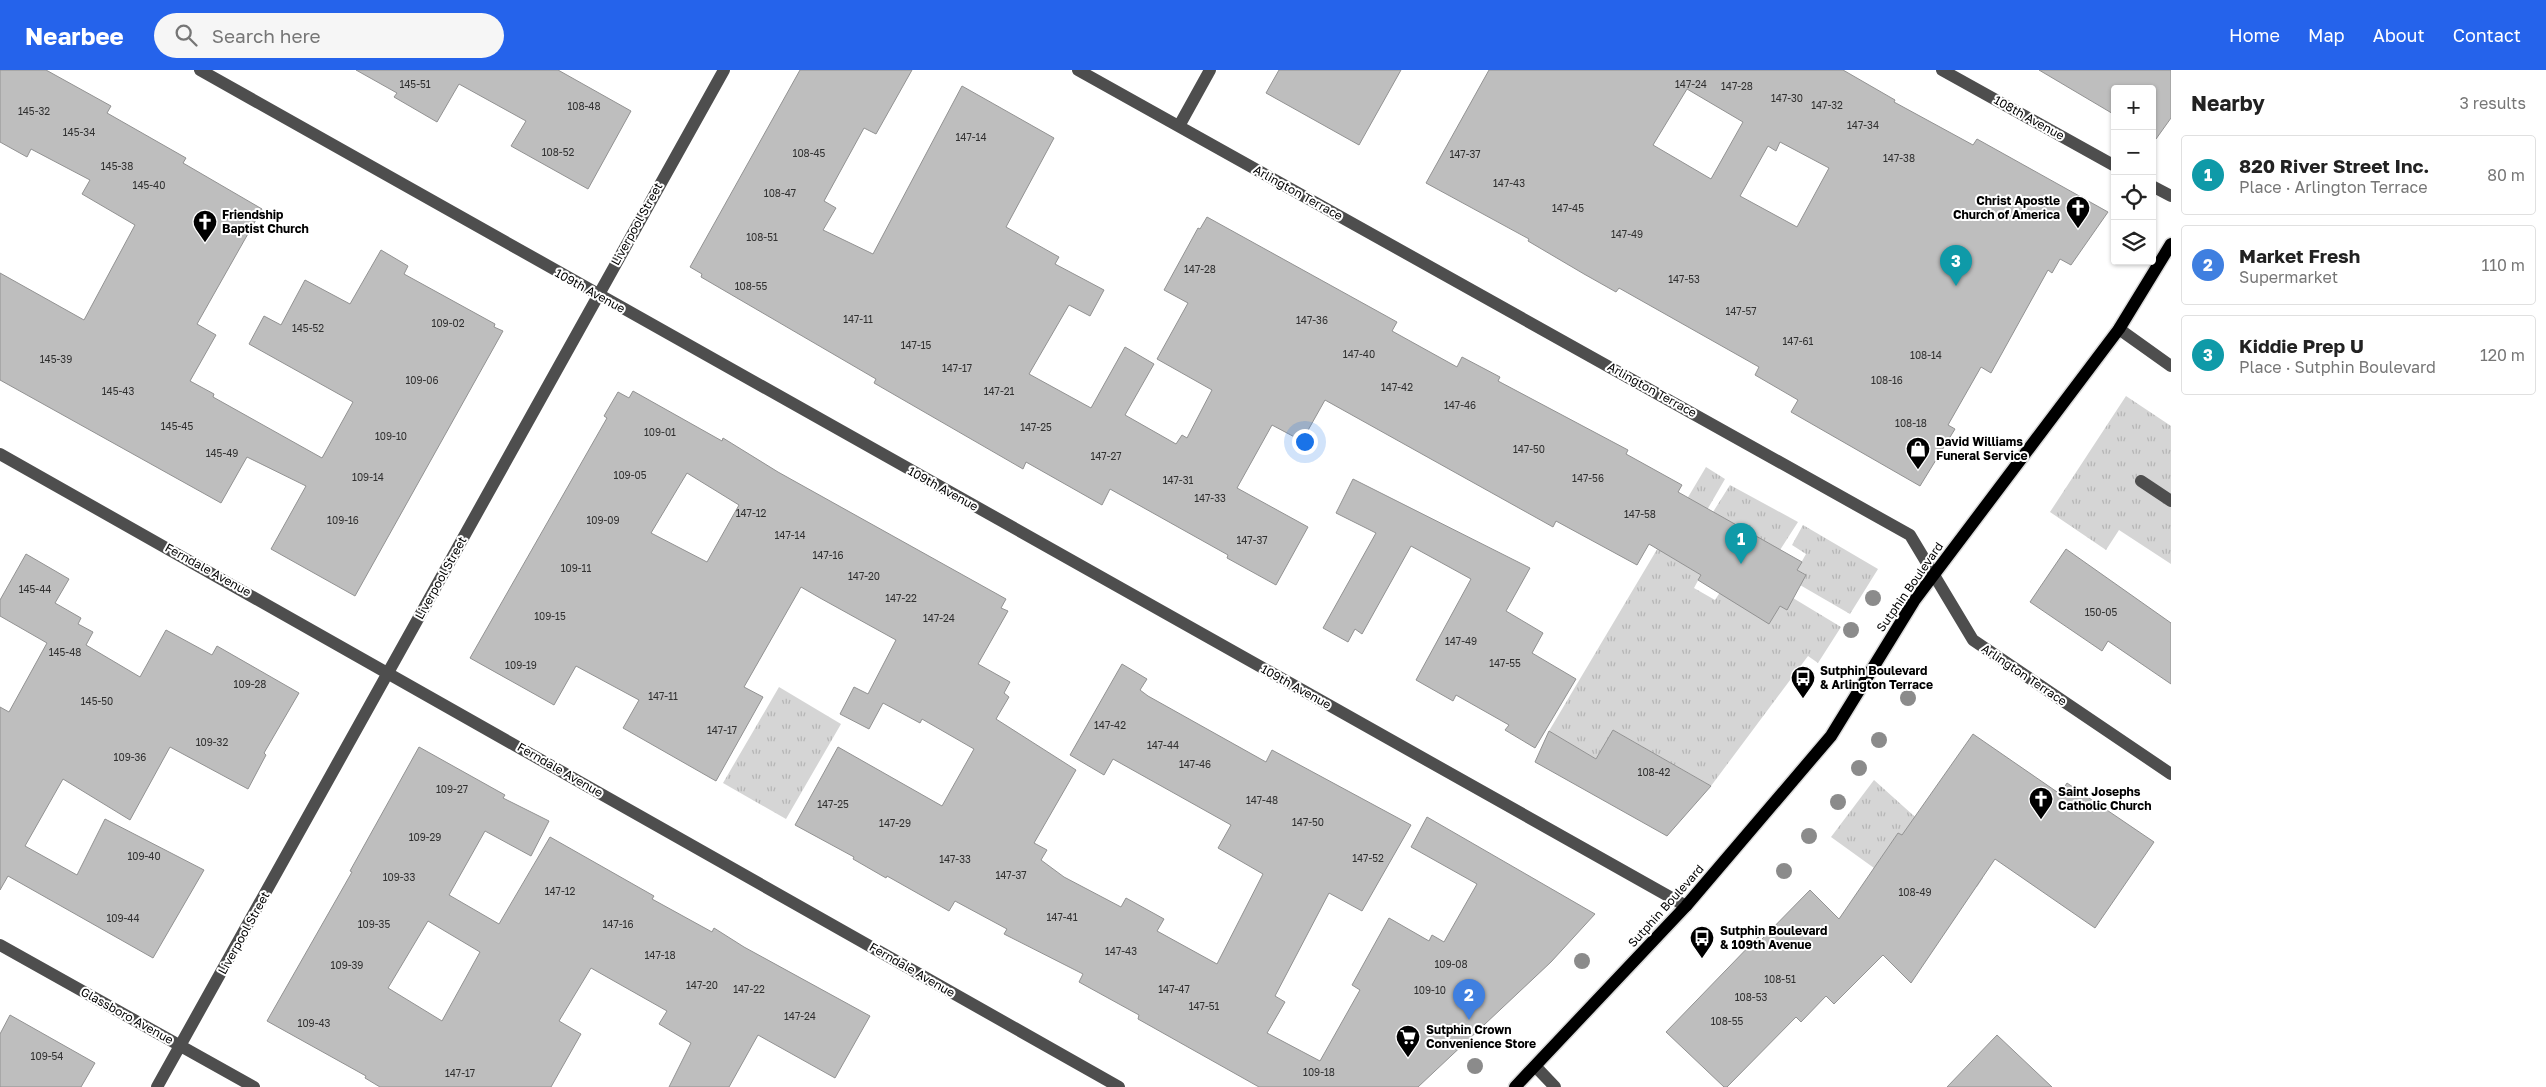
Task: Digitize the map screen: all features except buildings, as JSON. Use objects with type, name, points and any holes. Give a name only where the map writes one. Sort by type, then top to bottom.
[{"type":"main road","name":"Sutphin Boulevard","points":[[1515,1087],[1536,1067],[1686,906],[1831,736],[1914,601],[2119,329],[2171,244]]},
{"type":"street","name":"109th Avenue","points":[[200,70],[1686,906]]},
{"type":"street","name":"Liverpool Street","points":[[158,1087],[724,70]]},
{"type":"street","name":"Arlington Terrace","points":[[1078,70],[1910,535],[1973,640],[2171,774]]},
{"type":"street","points":[[1178,126],[1210,70]]},
{"type":"street","name":"108th Avenue","points":[[1942,70],[2111,164]]},
{"type":"street","points":[[2156,188],[2171,196]]},
{"type":"street","points":[[2119,329],[2171,366]]},
{"type":"street","name":"Ferndale Avenue","points":[[0,454],[1119,1087]]},
{"type":"street","points":[[2141,480],[2171,501]]},
{"type":"street","name":"Glassboro Avenue","points":[[0,945],[254,1087]]},
{"type":"street","points":[[1536,1067],[1555,1087]]},
{"type":"green space","points":[[2126,396],[2171,426],[2171,564],[2119,530],[2106,550],[2050,512]]},
{"type":"green space","points":[[1706,467],[1725,479],[1707,510],[1693,524],[1673,558],[1701,575],[1694,588],[1715,600],[1724,586],[1769,623],[1780,606],[1786,609],[1793,598],[1841,627],[1818,663],[1808,656],[1711,786],[1613,730],[1596,759],[1549,731]]},
{"type":"green space","points":[[1730,485],[1798,522],[1780,550],[1713,512]]},
{"type":"green space","points":[[1803,525],[1878,569],[1850,614],[1800,585],[1805,574],[1797,570],[1806,554],[1792,545]]},
{"type":"green space","points":[[779,687],[841,724],[786,819],[723,783]]},
{"type":"green space","points":[[1874,780],[1983,878],[1977,887],[1898,833],[1874,868],[1831,837]]},
{"type":"place","name":"Christ Apostle Church of America","points":[[2078,229]]},
{"type":"place","name":"Friendship Baptist Church","points":[[205,243]]},
{"type":"place","name":"Kiddie Prep U","points":[[1956,286]]},
{"type":"place","name":"David Williams Funeral Service","points":[[1918,470]]},
{"type":"place","name":"820 River Street Inc.","points":[[1741,564]]},
{"type":"place","name":"Sutphin Boulevard & Arlington Terrace","points":[[1803,699]]},
{"type":"place","name":"Saint Josephs Catholic Church","points":[[2041,820]]},
{"type":"place","name":"Sutphin Boulevard & 109th Avenue","points":[[1702,959]]},
{"type":"place","name":"Market Fresh","points":[[1469,1020]]},
{"type":"place","name":"Sutphin Crown Convenience Store","points":[[1408,1058]]}]
